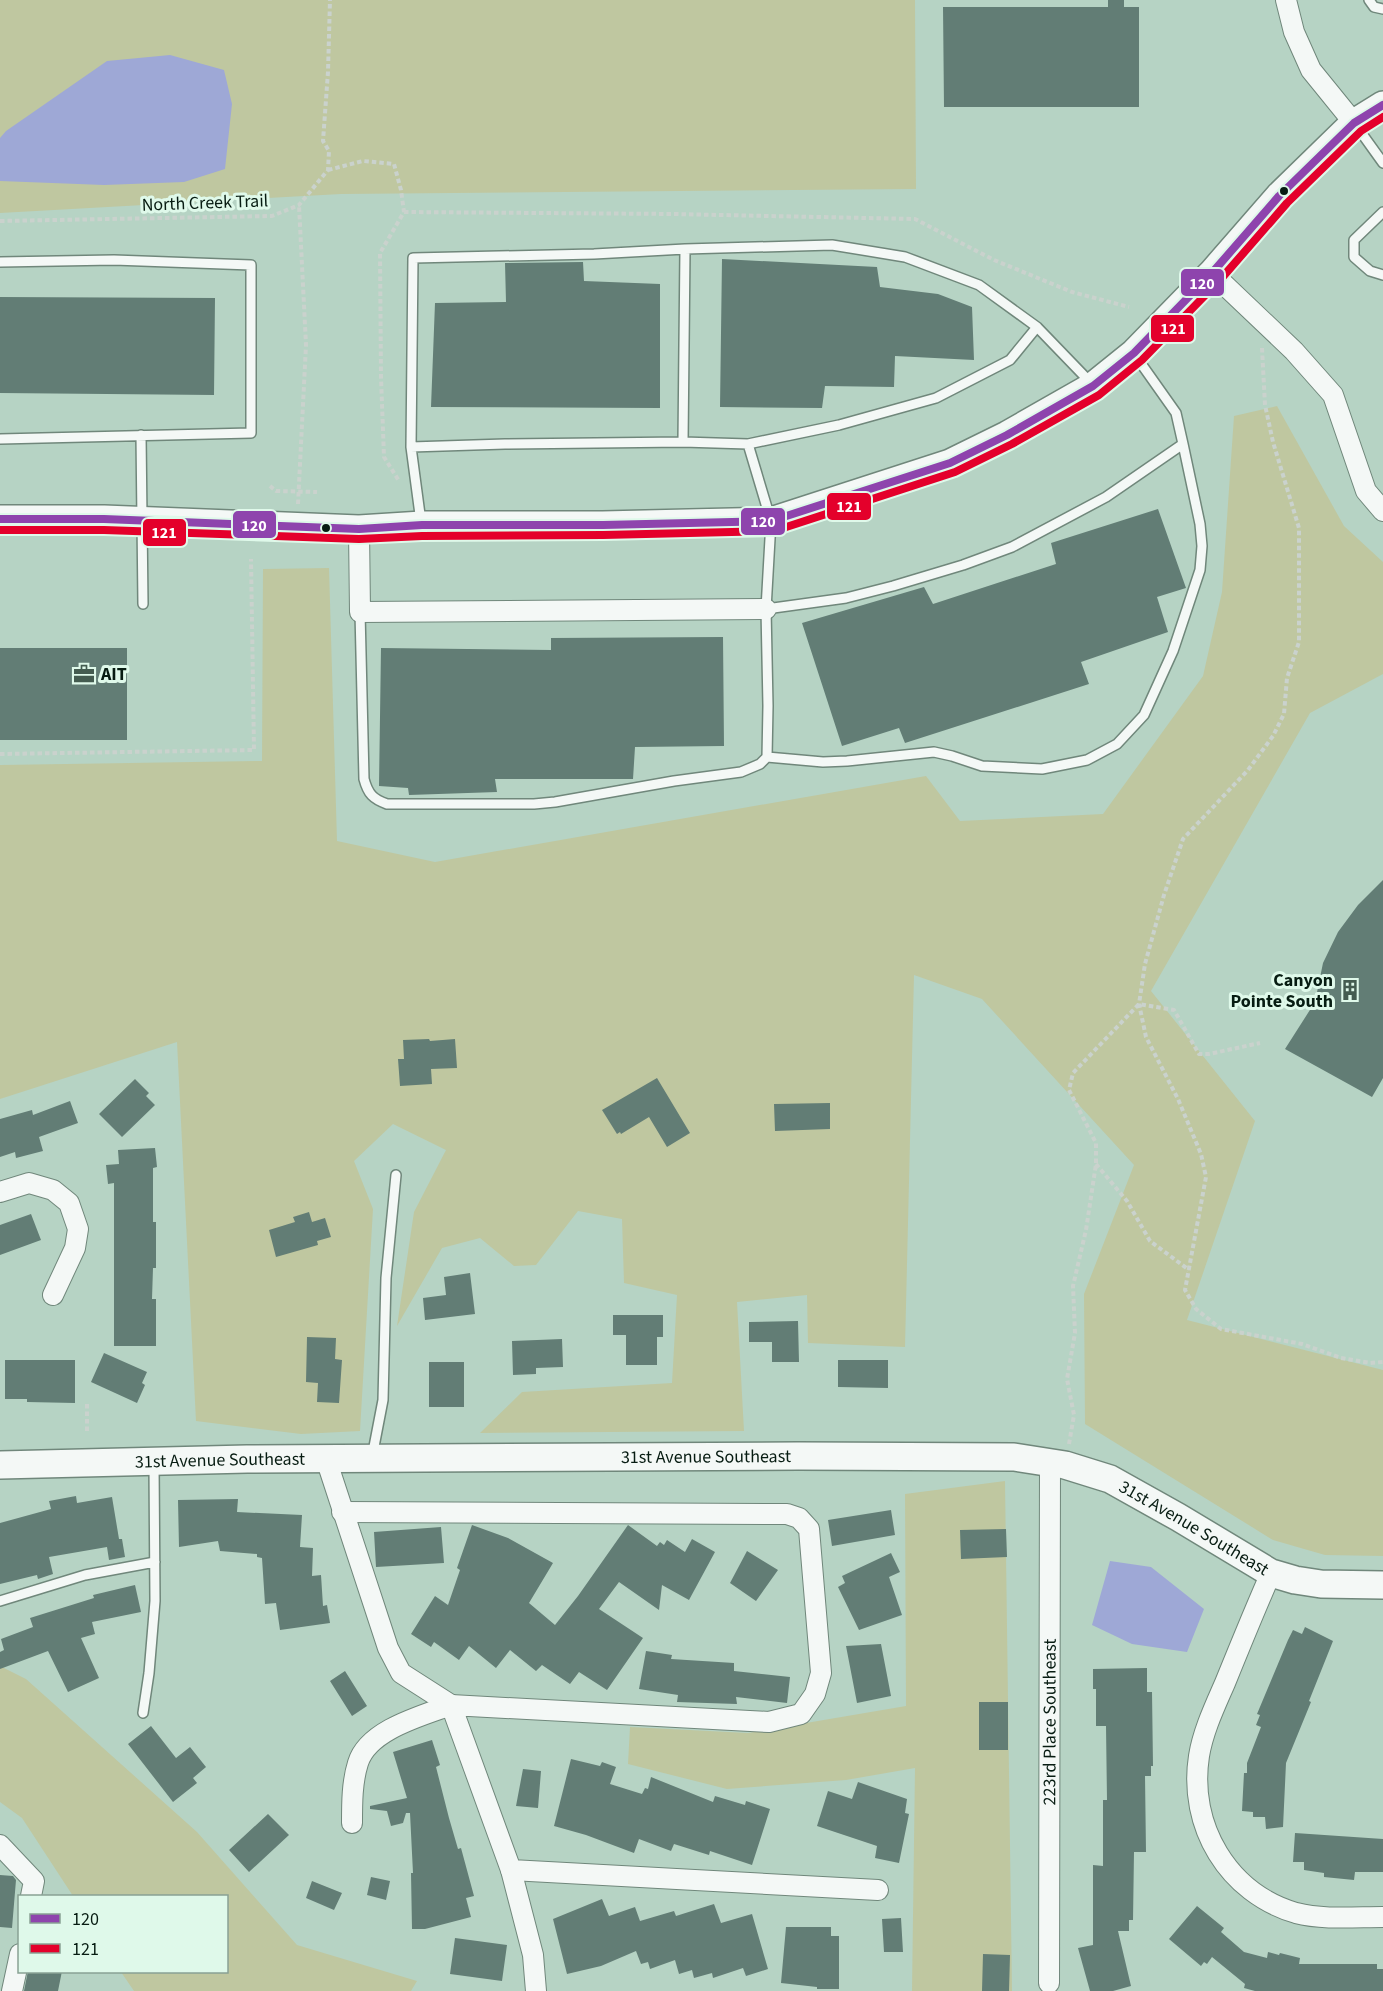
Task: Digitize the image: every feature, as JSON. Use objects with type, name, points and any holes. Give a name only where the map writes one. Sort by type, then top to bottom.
[{"type":"street","points":[[1286,0],[1294,32],[1311,70],[1354,123]]},
{"type":"street","points":[[0,519],[143,521],[359,530],[422,525],[603,525],[771,521],[950,463],[1007,435],[1093,386],[1134,353],[1212,273],[1279,196],[1354,123],[1383,105]]},
{"type":"street","points":[[1212,273],[1294,351],[1333,395],[1366,491],[1383,511]]},
{"type":"street","points":[[359,530],[360,612],[766,609]]},
{"type":"street","points":[[0,1192],[29,1183],[53,1190],[69,1203],[78,1229],[75,1248],[53,1295]]},
{"type":"street","name":"31st Avenue Southeast","points":[[0,1465],[326,1459],[1014,1457],[1058,1464],[1110,1479],[1178,1516],[1271,1573],[1321,1584],[1383,1585]]},
{"type":"street","points":[[326,1459],[387,1648],[401,1673],[451,1705],[512,1870],[533,1955],[536,1991]]},
{"type":"street","name":"223rd Place Southeast","points":[[1049,1983],[1058,1464]]},
{"type":"street","points":[[342,1512],[786,1514],[799,1518],[809,1529],[821,1673],[815,1694],[801,1714],[769,1722],[451,1705],[400,1725],[374,1739],[358,1760],[352,1789],[352,1823]]},
{"type":"street","points":[[1271,1573],[1212,1714],[1200,1754],[1197,1780],[1201,1811],[1220,1860],[1261,1897],[1296,1913],[1320,1917],[1383,1917]]},
{"type":"street","points":[[0,1845],[34,1881],[31,1895]]},
{"type":"street","points":[[512,1870],[878,1890]]},
{"type":"street","points":[[12,1991],[18,1963]]},
{"type":"lane","points":[[1369,0],[1374,7],[1383,9]]},
{"type":"lane","points":[[1354,123],[1383,163]]},
{"type":"lane","points":[[1383,212],[1354,240],[1354,257],[1370,271],[1383,275]]},
{"type":"lane","points":[[422,525],[411,447],[413,258],[832,245],[905,256],[979,285],[1037,327],[1093,386]]},
{"type":"lane","points":[[683,442],[685,249]]},
{"type":"lane","points":[[0,262],[114,260],[251,266],[251,432],[0,439]]},
{"type":"lane","points":[[411,447],[683,442],[748,444],[839,425],[936,398],[1010,360],[1037,327]]},
{"type":"lane","points":[[767,757],[823,762],[934,752],[982,766],[1042,769],[1087,760],[1117,744],[1144,715],[1173,651],[1200,570],[1202,546],[1200,524],[1176,412],[1134,353]]},
{"type":"lane","points":[[141,435],[143,604]]},
{"type":"lane","points":[[360,612],[364,779],[367,791],[374,799],[387,804],[555,802],[741,772],[760,764],[767,757],[766,609],[771,521],[748,444]]},
{"type":"lane","points":[[766,609],[846,598],[893,586],[963,565],[1012,546],[1106,497],[1183,444]]},
{"type":"lane","points":[[371,1459],[382,1400],[386,1278],[396,1175]]},
{"type":"lane","points":[[143,1713],[154,1611],[154,1462]]},
{"type":"lane","points":[[0,1601],[85,1575],[155,1562]]},
{"type":"path","points":[[330,0],[323,141],[329,151],[328,170],[363,161],[394,164],[401,190],[404,212],[380,253],[384,458],[399,481]]},
{"type":"path","name":"North Creek Trail","points":[[0,221],[272,216],[299,205],[328,170]]},
{"type":"path","points":[[297,527],[306,345],[299,205]]},
{"type":"path","points":[[1262,345],[1265,405],[1273,441],[1299,528],[1299,642],[1287,678],[1284,714],[1274,736],[1248,770],[1183,839],[1148,952],[1139,1004],[1146,1037],[1178,1099],[1202,1154],[1206,1177],[1185,1290],[1196,1309],[1221,1329],[1302,1344],[1341,1358],[1370,1363],[1383,1362]]},
{"type":"path","points":[[270,486],[276,491],[317,492]]},
{"type":"path","points":[[0,754],[254,750],[251,559]]},
{"type":"path","points":[[1058,1464],[1074,1415],[1068,1379],[1076,1333],[1073,1286],[1086,1230],[1096,1164],[1096,1143],[1069,1090],[1073,1073],[1139,1004]]},
{"type":"path","points":[[1139,1004],[1174,1010],[1199,1054],[1260,1043]]},
{"type":"path","points":[[1096,1164],[1127,1201],[1150,1241],[1189,1270]]},
{"type":"path","points":[[87,1404],[87,1431]]},
{"type":"green space","points":[[0,0],[915,0],[916,189],[341,194],[0,213]]},
{"type":"green space","points":[[1277,406],[1344,526],[1383,562],[1383,674],[1310,713],[1151,991],[1255,1121],[1187,1320],[1383,1370],[1383,1556],[1325,1555],[1273,1540],[1085,1424],[1084,1294],[1134,1165],[982,999],[914,975],[905,1347],[808,1343],[807,1295],[737,1302],[744,1431],[480,1433],[522,1392],[672,1383],[677,1295],[624,1283],[622,1219],[578,1211],[536,1265],[514,1266],[480,1238],[442,1248],[397,1326],[414,1212],[446,1150],[393,1124],[354,1161],[373,1209],[360,1431],[301,1434],[196,1421],[177,1042],[0,1099],[0,765],[262,761],[263,569],[329,568],[337,841],[435,862],[926,776],[960,821],[1103,814],[1203,676],[1222,592],[1234,416]]},
{"type":"green space","points":[[1005,1481],[1012,1991],[912,1991],[915,1768],[846,1780],[727,1789],[628,1764],[630,1727],[748,1733],[906,1706],[905,1494]]},
{"type":"green space","points":[[0,1666],[26,1679],[197,1832],[297,1945],[417,1981],[411,1991],[134,1991],[122,1973],[228,1973],[228,1895],[72,1895],[22,1818],[0,1802]]},
{"type":"water","points":[[170,55],[224,70],[232,104],[225,169],[184,182],[104,185],[0,181],[0,138],[6,131],[107,61]]},
{"type":"water","points":[[1110,1561],[1151,1567],[1204,1609],[1187,1652],[1132,1644],[1092,1625]]},
{"type":"building","points":[[1108,0],[1124,0],[1124,7],[1139,7],[1139,107],[944,107],[943,7],[1108,7]]},
{"type":"building","points":[[722,259],[877,267],[880,287],[938,294],[972,307],[974,360],[895,356],[894,387],[825,386],[822,408],[720,407]]},
{"type":"building","points":[[583,262],[584,281],[660,284],[660,408],[431,407],[435,303],[506,302],[505,263]]},
{"type":"building","points":[[0,297],[215,298],[214,395],[0,393]]},
{"type":"building","points":[[1158,509],[1186,588],[1157,597],[1168,632],[1081,662],[1089,684],[905,743],[899,728],[842,746],[802,623],[924,587],[933,604],[1056,564],[1051,543]]},
{"type":"building","points":[[723,637],[724,746],[635,747],[633,779],[495,779],[497,792],[409,795],[408,788],[379,786],[381,648],[551,650],[551,638]]},
{"type":"building","points":[[0,648],[127,648],[127,740],[0,740]]},
{"type":"building","name":"Canyon Pointe South","points":[[1383,880],[1383,1078],[1372,1097],[1285,1049],[1315,1002],[1323,963],[1338,932],[1358,905]]},
{"type":"building","points":[[429,1039],[430,1041],[455,1039],[457,1068],[431,1069],[432,1084],[400,1086],[398,1059],[404,1059],[403,1040]]},
{"type":"building","points":[[657,1078],[690,1133],[667,1147],[649,1117],[621,1134],[620,1132],[617,1134],[602,1110]]},
{"type":"building","points":[[135,1079],[149,1093],[146,1096],[155,1105],[122,1137],[99,1114]]},
{"type":"building","points":[[70,1101],[78,1123],[39,1137],[43,1151],[16,1158],[15,1152],[0,1157],[0,1119],[32,1110],[33,1115]]},
{"type":"building","points":[[830,1103],[830,1129],[775,1131],[774,1104]]},
{"type":"building","points":[[155,1148],[157,1167],[153,1168],[153,1222],[156,1222],[156,1268],[153,1268],[152,1299],[156,1299],[156,1346],[114,1346],[114,1183],[108,1184],[106,1165],[119,1164],[118,1150]]},
{"type":"building","points":[[309,1212],[312,1222],[325,1218],[331,1237],[317,1241],[318,1245],[276,1257],[269,1230],[295,1222],[293,1217]]},
{"type":"building","points":[[31,1214],[41,1240],[0,1255],[0,1225]]},
{"type":"building","points":[[470,1273],[475,1314],[425,1320],[423,1298],[446,1295],[444,1277]]},
{"type":"building","points":[[613,1315],[663,1315],[663,1337],[657,1337],[657,1365],[626,1365],[626,1335],[613,1335]]},
{"type":"building","points":[[798,1321],[799,1362],[772,1362],[772,1342],[749,1342],[749,1322]]},
{"type":"building","points":[[307,1337],[336,1338],[335,1359],[342,1360],[339,1403],[317,1402],[318,1383],[306,1382]]},
{"type":"building","points":[[562,1339],[563,1367],[536,1368],[536,1374],[513,1375],[512,1341]]},
{"type":"building","points":[[104,1353],[147,1372],[142,1383],[145,1385],[137,1403],[91,1382]]},
{"type":"building","points":[[5,1360],[75,1360],[75,1403],[5,1399]]},
{"type":"building","points":[[838,1360],[888,1360],[888,1388],[838,1387]]},
{"type":"building","points":[[429,1362],[464,1362],[464,1407],[429,1407]]},
{"type":"building","points":[[76,1496],[77,1503],[112,1497],[119,1539],[122,1539],[125,1557],[109,1560],[107,1547],[49,1557],[53,1574],[38,1579],[37,1575],[0,1584],[0,1523],[51,1509],[49,1501]]},
{"type":"building","points":[[238,1499],[237,1512],[302,1515],[300,1547],[313,1548],[312,1576],[321,1575],[323,1606],[327,1605],[330,1623],[280,1630],[276,1603],[265,1604],[262,1558],[257,1557],[257,1554],[220,1551],[218,1541],[179,1547],[178,1500]]},
{"type":"building","points":[[891,1510],[895,1535],[832,1546],[828,1520]]},
{"type":"building","points":[[472,1525],[508,1538],[553,1563],[529,1603],[555,1625],[628,1525],[657,1546],[660,1542],[664,1545],[667,1540],[685,1552],[692,1539],[715,1552],[689,1600],[662,1585],[659,1610],[619,1582],[599,1609],[643,1638],[607,1690],[579,1672],[570,1684],[542,1665],[536,1671],[510,1650],[496,1668],[469,1646],[459,1660],[434,1642],[431,1647],[411,1634],[435,1596],[448,1605],[460,1570],[457,1568]]},
{"type":"building","points":[[441,1527],[444,1563],[376,1567],[374,1532]]},
{"type":"building","points":[[1006,1529],[1007,1557],[961,1559],[960,1530]]},
{"type":"building","points":[[747,1551],[778,1570],[756,1601],[730,1583]]},
{"type":"building","points":[[891,1553],[900,1572],[889,1577],[902,1615],[859,1630],[838,1587],[845,1583],[842,1576]]},
{"type":"building","points":[[135,1585],[141,1612],[92,1622],[95,1634],[81,1638],[99,1678],[68,1692],[48,1651],[0,1669],[0,1652],[4,1650],[1,1639],[33,1627],[30,1618],[94,1598],[93,1595]]},
{"type":"building","points":[[1305,1627],[1333,1641],[1286,1763],[1283,1827],[1266,1829],[1265,1817],[1253,1817],[1253,1812],[1242,1811],[1244,1773],[1247,1773],[1247,1763],[1261,1727],[1256,1725],[1260,1715],[1257,1714],[1293,1630],[1302,1634]]},
{"type":"building","points":[[881,1644],[891,1696],[857,1703],[846,1646]]},
{"type":"building","points":[[646,1651],[672,1655],[671,1659],[734,1663],[734,1671],[790,1677],[787,1703],[736,1697],[737,1704],[677,1702],[678,1695],[639,1689]]},
{"type":"building","points":[[1147,1668],[1147,1692],[1152,1692],[1153,1766],[1151,1766],[1151,1776],[1145,1776],[1146,1852],[1134,1852],[1133,1920],[1129,1920],[1129,1931],[1118,1931],[1131,1986],[1113,1991],[1090,1991],[1078,1948],[1093,1945],[1093,1865],[1103,1866],[1103,1800],[1107,1800],[1106,1726],[1096,1726],[1096,1689],[1093,1689],[1093,1669]]},
{"type":"building","points":[[345,1671],[367,1706],[352,1716],[330,1681]]},
{"type":"building","points":[[979,1702],[1008,1702],[1008,1750],[979,1750]]},
{"type":"building","points":[[151,1726],[176,1758],[190,1747],[206,1767],[193,1778],[197,1783],[173,1802],[128,1744]]},
{"type":"building","points":[[432,1740],[440,1765],[436,1767],[449,1818],[458,1849],[461,1848],[474,1896],[466,1898],[471,1917],[425,1929],[412,1929],[411,1873],[413,1873],[410,1813],[406,1813],[403,1823],[391,1826],[387,1811],[370,1809],[370,1806],[407,1798],[393,1752]]},
{"type":"building","points":[[571,1759],[600,1766],[602,1762],[616,1767],[610,1784],[642,1794],[645,1788],[648,1789],[651,1777],[713,1802],[715,1796],[745,1805],[746,1801],[770,1809],[752,1865],[710,1851],[709,1855],[674,1844],[671,1851],[639,1839],[634,1853],[554,1826]]},
{"type":"building","points":[[523,1769],[541,1771],[538,1808],[516,1806]]},
{"type":"building","points":[[858,1782],[907,1799],[905,1813],[909,1814],[899,1863],[875,1858],[877,1846],[817,1826],[828,1791],[852,1799]]},
{"type":"building","points":[[268,1814],[289,1835],[249,1872],[229,1850]]},
{"type":"building","points":[[1295,1833],[1383,1839],[1383,1872],[1355,1872],[1354,1880],[1324,1877],[1324,1873],[1304,1870],[1304,1862],[1293,1862]]},
{"type":"building","points":[[0,1875],[13,1876],[16,1880],[12,1928],[0,1927]]},
{"type":"building","points":[[371,1877],[390,1881],[386,1900],[367,1895]]},
{"type":"building","points":[[312,1881],[342,1893],[334,1910],[306,1898]]},
{"type":"building","points":[[602,1899],[609,1916],[635,1907],[640,1921],[674,1911],[676,1916],[714,1904],[721,1923],[752,1914],[768,1969],[746,1976],[743,1968],[713,1978],[712,1973],[694,1978],[692,1970],[679,1974],[675,1960],[650,1969],[648,1962],[641,1964],[636,1951],[601,1966],[567,1974],[553,1919]]},
{"type":"building","points":[[1197,1906],[1224,1928],[1221,1932],[1244,1952],[1267,1958],[1268,1952],[1279,1955],[1280,1953],[1300,1958],[1299,1964],[1377,1964],[1377,1969],[1383,1969],[1383,1991],[1255,1991],[1244,1988],[1245,1984],[1212,1957],[1207,1964],[1204,1962],[1201,1966],[1169,1939]]},
{"type":"building","points":[[901,1918],[903,1952],[884,1952],[882,1919]]},
{"type":"building","points":[[786,1927],[831,1927],[831,1936],[839,1936],[839,1989],[817,1989],[817,1987],[781,1983]]},
{"type":"building","points":[[455,1938],[507,1945],[502,1981],[450,1974]]},
{"type":"building","points":[[983,1954],[1010,1955],[1009,1991],[982,1991]]},
{"type":"building","points":[[28,1973],[62,1973],[58,1991],[24,1991]]},
{"type":"transit line","name":"120","points":[[0,519],[104,519],[359,529],[422,525],[603,525],[771,521],[950,463],[1007,435],[1093,386],[1134,353],[1212,273],[1279,196],[1354,123],[1383,105]]},
{"type":"transit line","name":"121","points":[[0,530],[104,530],[359,539],[774,531],[955,472],[1012,444],[1099,395],[1142,360],[1220,280],[1287,203],[1361,131],[1383,117]]},
{"type":"place","name":"AIT","points":[[84,674]]},
{"type":"place","name":"Canyon Pointe South","points":[[1350,990]]}]
